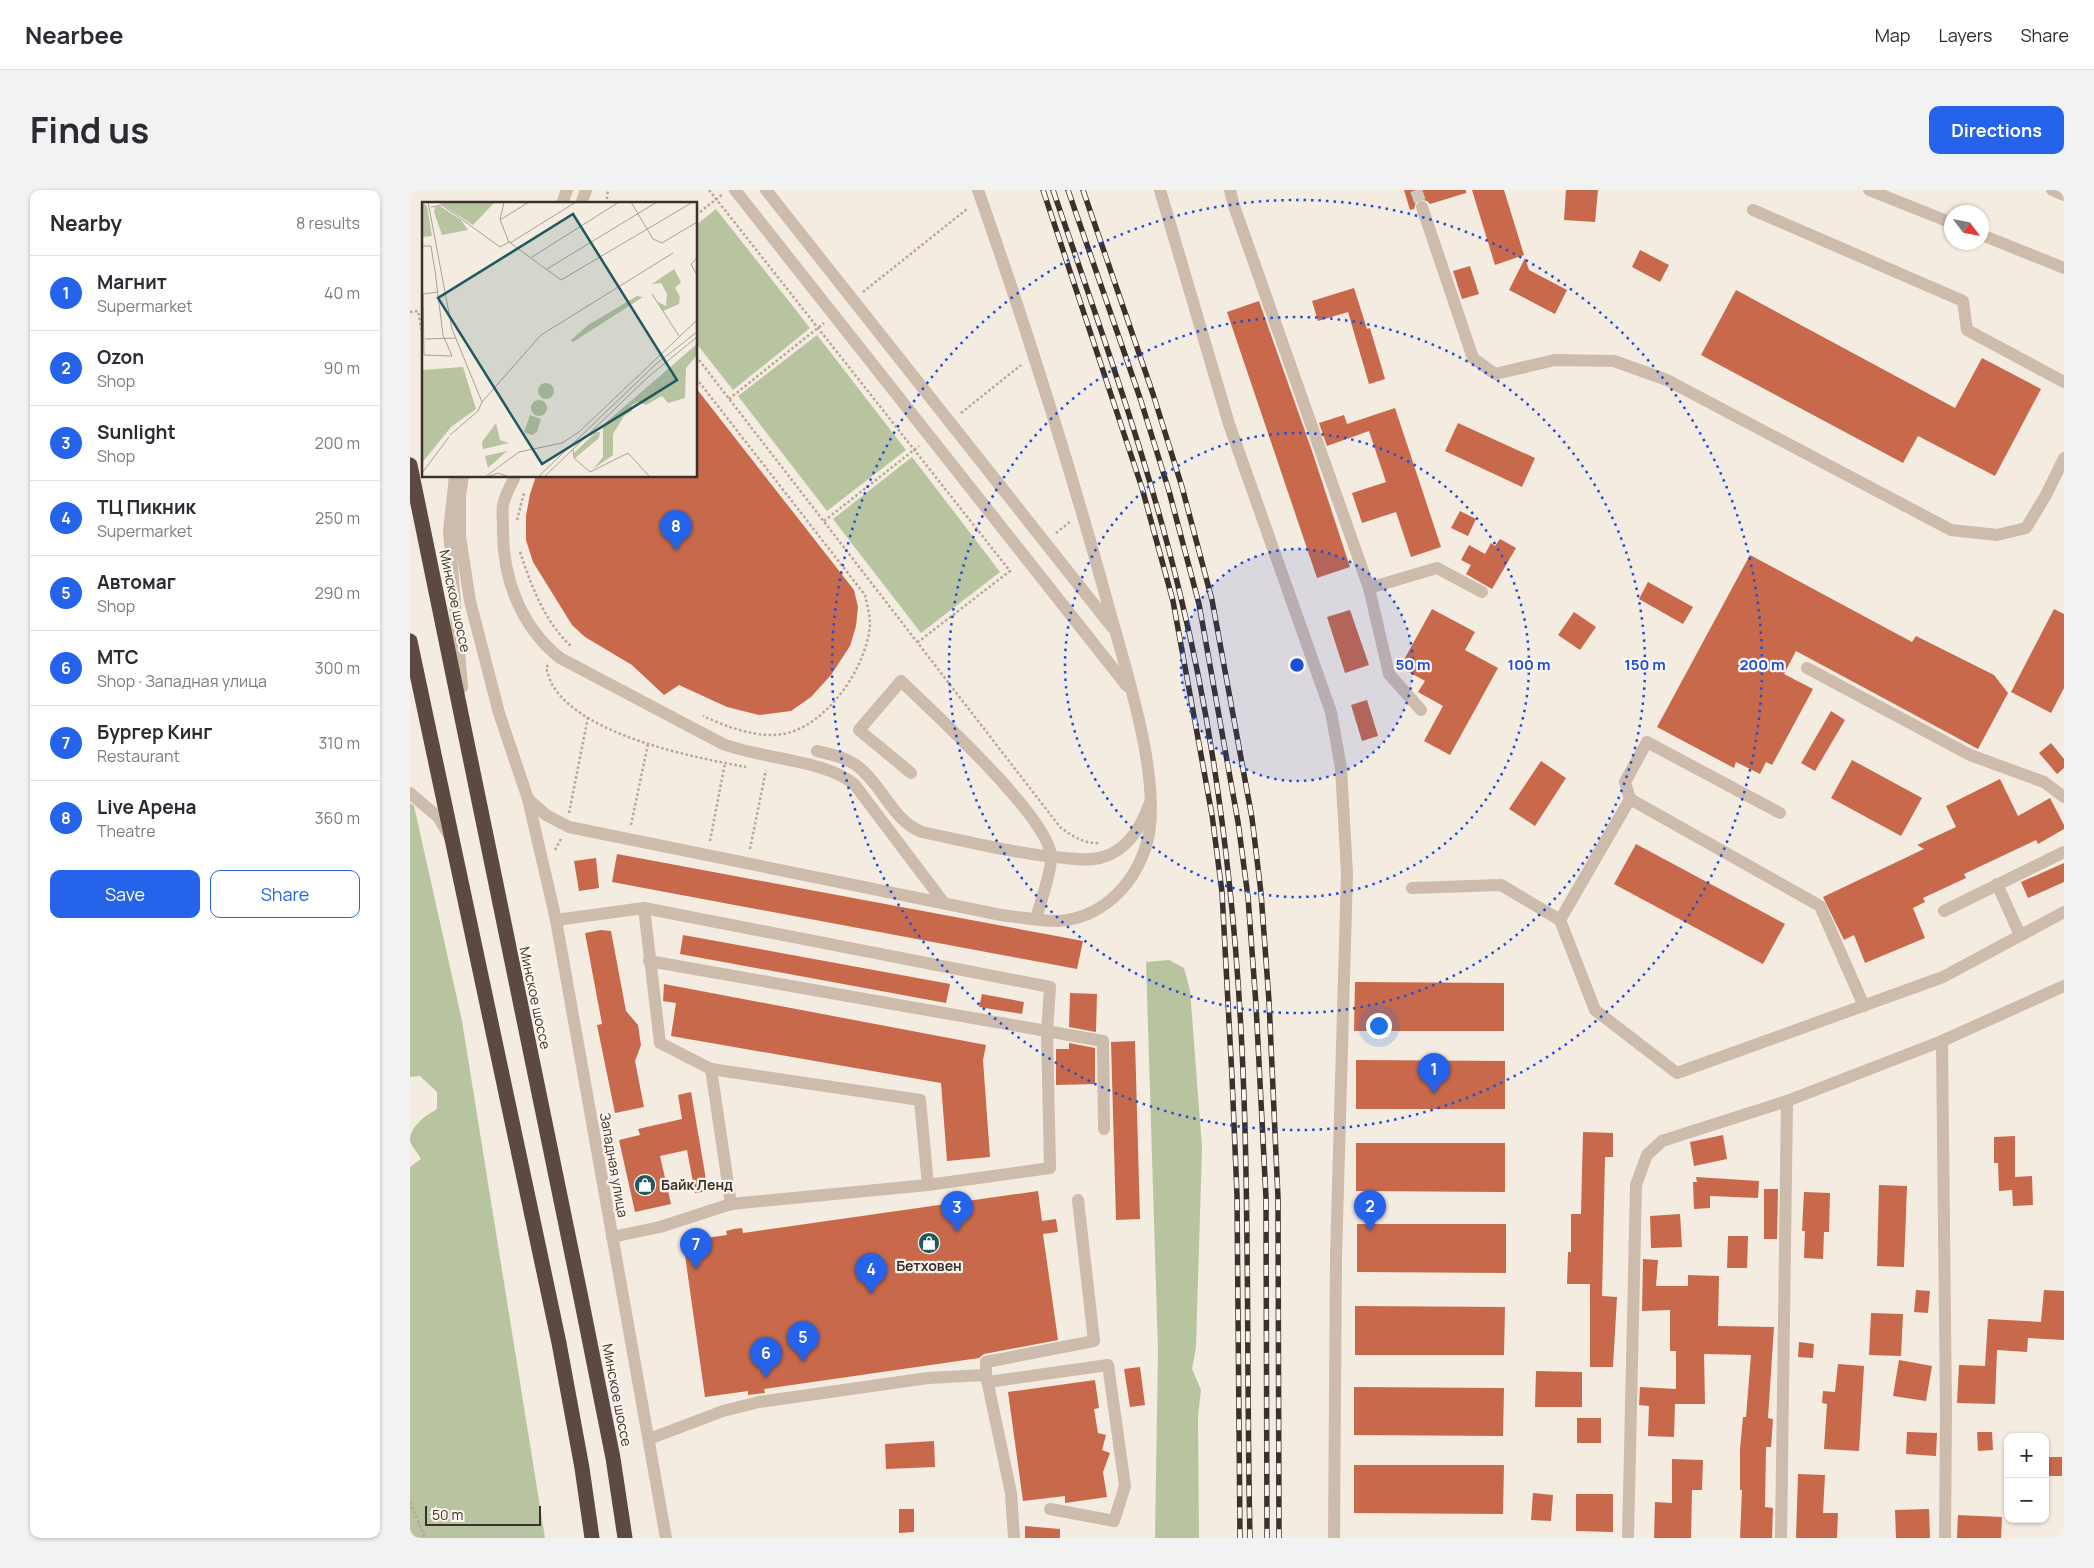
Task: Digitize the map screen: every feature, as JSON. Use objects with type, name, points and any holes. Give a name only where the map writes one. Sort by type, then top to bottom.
[{"type":"highway","name":"Минское шоссе","points":[[410,465],[589,1335],[613,1458],[625,1538]]},
{"type":"highway","points":[[410,641],[559,1343],[582,1468],[592,1538]]},
{"type":"street","points":[[563,202],[567,190]]},
{"type":"street","points":[[735,190],[1130,690]]},
{"type":"street","points":[[766,190],[1115,632]]},
{"type":"street","points":[[528,799],[546,815],[566,825],[1001,915],[1057,921],[1080,917],[1098,910],[1120,892],[1134,872],[1145,848],[1152,821],[1145,750],[1090,537],[1028,331],[978,190]]},
{"type":"street","points":[[1160,190],[1229,424],[1331,712],[1341,768],[1347,873],[1336,1256],[1334,1538]]},
{"type":"street","points":[[1230,190],[1369,588],[1389,674],[1421,710]]},
{"type":"street","points":[[1869,190],[1944,220]]},
{"type":"street","points":[[2052,190],[2064,196]]},
{"type":"street","points":[[1422,207],[1473,358],[1495,374],[1555,360],[1614,361],[1667,380],[1951,530],[1997,535],[2026,528],[2046,496],[2064,458]]},
{"type":"street","points":[[1752,210],[1964,301],[1967,330],[2064,382]]},
{"type":"street","points":[[1989,238],[2064,268]]},
{"type":"street","points":[[455,478],[451,495],[449,531],[466,732]]},
{"type":"street","name":"Западная улица","points":[[463,478],[460,495],[460,537],[470,601],[499,713],[528,799],[556,920],[666,1538]]},
{"type":"street","points":[[505,478],[502,539],[506,571],[517,603],[531,629],[544,645],[560,658],[723,744],[746,753],[831,770],[846,776],[855,785],[944,903]]},
{"type":"street","points":[[503,505],[514,478]]},
{"type":"street","points":[[1369,588],[1436,568],[1482,592]]},
{"type":"street","points":[[1807,668],[1970,755],[2044,782],[2064,798]]},
{"type":"street","points":[[911,774],[859,730],[901,681],[1010,790],[1043,833],[1052,857],[1036,918]]},
{"type":"street","points":[[1780,813],[1647,742],[1625,782],[1630,799],[1820,906],[1864,1006]]},
{"type":"street","points":[[817,751],[842,757],[862,770],[903,821],[912,828],[942,836],[1052,857],[1093,859],[1104,857],[1119,849],[1130,841],[1139,828],[1151,798]]},
{"type":"street","points":[[410,793],[438,817],[453,842]]},
{"type":"street","points":[[1560,920],[1630,799]]},
{"type":"street","points":[[1944,911],[2064,852]]},
{"type":"street","points":[[1997,884],[2020,935]]},
{"type":"street","points":[[1412,888],[1501,885],[1560,920],[1594,1010],[1677,1073],[1943,977],[2064,912]]},
{"type":"street","points":[[644,908],[660,1044],[711,1069],[920,1100],[928,1185]]},
{"type":"street","points":[[556,920],[644,908],[1050,987],[1047,1032],[1050,1168],[928,1185],[730,1204],[660,1226],[612,1237]]},
{"type":"street","points":[[649,961],[1047,1032],[1102,1040],[1104,1129]]},
{"type":"street","points":[[1628,1538],[1636,1185],[1647,1155],[1662,1141],[1787,1101],[1942,1041],[2064,986]]},
{"type":"street","points":[[1942,1041],[1946,1413],[1944,1538]]},
{"type":"street","points":[[711,1069],[730,1204]]},
{"type":"street","points":[[1781,1538],[1787,1101]]},
{"type":"street","points":[[1014,1538],[1011,1493],[987,1378],[986,1362],[1094,1341],[1078,1200]]},
{"type":"street","points":[[649,1439],[723,1411],[759,1402],[928,1378],[987,1378],[1108,1365],[1125,1486],[1114,1521],[1050,1509]]},
{"type":"path","points":[[709,190],[1010,571],[918,642]]},
{"type":"path","points":[[698,213],[721,196]]},
{"type":"path","points":[[853,300],[967,209]]},
{"type":"path","points":[[410,312],[418,311],[422,332]]},
{"type":"path","points":[[729,399],[834,315]]},
{"type":"path","points":[[698,359],[1060,827],[1070,835],[1084,841],[1102,842]]},
{"type":"path","points":[[950,422],[1021,365]]},
{"type":"path","points":[[697,713],[742,730],[766,734],[787,733],[808,725],[840,696],[866,646],[870,624],[865,595],[698,381]]},
{"type":"path","points":[[824,521],[930,437]]},
{"type":"path","points":[[516,527],[524,490]]},
{"type":"path","points":[[519,551],[527,574],[550,622],[562,639],[577,652]]},
{"type":"path","points":[[548,673],[553,686],[568,703],[607,727],[648,744],[699,758],[750,767]]},
{"type":"path","points":[[554,852],[566,825],[588,717]]},
{"type":"path","points":[[631,825],[648,744]]},
{"type":"path","points":[[710,841],[725,763]]},
{"type":"path","points":[[758,769],[775,772]]},
{"type":"path","points":[[750,849],[766,770]]},
{"type":"path","points":[[410,1502],[425,1538]]},
{"type":"green space","points":[[716,209],[810,328],[733,390],[698,346],[698,223]]},
{"type":"green space","points":[[817,335],[906,450],[827,511],[738,396]]},
{"type":"green space","points":[[912,457],[1000,572],[921,633],[833,519]]},
{"type":"green space","points":[[410,803],[414,806],[462,1021],[545,1538],[410,1538],[410,1167],[421,1159],[410,1141],[416,1125],[437,1109],[437,1092],[420,1076],[410,1077]]},
{"type":"green space","points":[[1169,960],[1184,968],[1190,990],[1202,1148],[1196,1347],[1192,1369],[1201,1390],[1198,1416],[1199,1538],[1155,1538],[1158,1350],[1146,962]]},
{"type":"building","points":[[1404,190],[1466,190],[1466,193],[1430,204],[1420,199],[1416,202],[1414,209],[1410,210]]},
{"type":"building","points":[[1472,190],[1504,190],[1524,255],[1495,265]]},
{"type":"building","points":[[1566,190],[1598,190],[1595,222],[1564,220]]},
{"type":"building","points":[[1640,250],[1669,265],[1660,282],[1632,267]]},
{"type":"building","points":[[1525,258],[1529,270],[1567,290],[1555,314],[1509,290]]},
{"type":"building","points":[[1470,266],[1479,294],[1462,299],[1453,271]]},
{"type":"building","points":[[1354,288],[1367,329],[1370,328],[1385,379],[1369,384],[1348,312],[1318,321],[1312,301]]},
{"type":"building","points":[[1736,290],[1955,408],[1982,358],[2041,389],[1995,476],[1918,436],[1903,463],[1701,355]]},
{"type":"building","points":[[1259,301],[1312,451],[1350,567],[1317,578],[1227,312]]},
{"type":"building","points":[[698,391],[854,590],[858,607],[856,626],[850,646],[831,675],[811,697],[791,711],[759,715],[727,707],[679,685],[664,695],[632,665],[585,637],[572,625],[533,562],[526,540],[526,516],[535,478],[698,478]]},
{"type":"building","points":[[1395,408],[1441,547],[1411,557],[1396,512],[1362,523],[1352,493],[1386,482],[1369,431],[1327,446],[1319,423],[1344,415],[1347,424]]},
{"type":"building","points":[[1458,423],[1535,458],[1522,487],[1445,451]]},
{"type":"building","points":[[1460,511],[1476,519],[1468,536],[1451,528]]},
{"type":"building","points":[[1500,539],[1516,548],[1492,589],[1466,574],[1471,565],[1461,560],[1469,545],[1485,554],[1491,543],[1495,546]]},
{"type":"building","points":[[1750,555],[1912,642],[1916,636],[1994,675],[2008,693],[1978,749],[1796,651],[1784,674],[1813,689],[1772,765],[1766,762],[1760,774],[1736,762],[1734,768],[1657,727]]},
{"type":"building","points":[[1648,582],[1693,607],[1683,624],[1639,599]]},
{"type":"building","points":[[1432,609],[1475,632],[1465,650],[1498,668],[1450,755],[1424,741],[1443,706],[1418,692],[1425,681],[1400,667]]},
{"type":"building","points":[[2054,609],[2064,614],[2064,688],[2051,713],[2011,692]]},
{"type":"building","points":[[1350,610],[1369,665],[1345,673],[1327,617]]},
{"type":"building","points":[[1574,612],[1596,627],[1580,650],[1558,635]]},
{"type":"building","points":[[1367,700],[1378,736],[1362,741],[1351,705]]},
{"type":"building","points":[[1831,711],[1845,720],[1815,771],[1801,763]]},
{"type":"building","points":[[2051,743],[2064,759],[2064,768],[2057,774],[2039,753]]},
{"type":"building","points":[[1852,760],[1922,798],[1901,836],[1831,798]]},
{"type":"building","points":[[1541,761],[1566,778],[1535,826],[1509,809]]},
{"type":"building","points":[[2000,779],[2018,816],[2050,798],[2064,825],[2064,829],[2038,844],[2036,840],[1964,874],[1966,878],[1923,898],[1925,902],[1913,908],[1925,938],[1865,963],[1854,935],[1844,940],[1823,897],[1924,849],[1917,845],[1956,827],[1946,806]]},
{"type":"building","points":[[1636,844],[1785,924],[1763,964],[1614,884]]},
{"type":"building","points":[[617,854],[1083,941],[1077,969],[612,882]]},
{"type":"building","points":[[596,858],[599,888],[579,891],[574,861]]},
{"type":"building","points":[[2064,863],[2064,882],[2028,898],[2021,882]]},
{"type":"building","points":[[601,930],[611,931],[626,1011],[638,1025],[641,1045],[635,1061],[644,1107],[615,1113],[597,1025],[602,1024],[585,933]]},
{"type":"building","points":[[683,935],[950,984],[946,1003],[680,954]]},
{"type":"building","points":[[1355,982],[1504,983],[1504,1031],[1354,1031]]},
{"type":"building","points":[[664,984],[986,1045],[983,1060],[990,1157],[947,1161],[941,1083],[671,1036],[676,1003],[663,1001]]},
{"type":"building","points":[[1070,993],[1097,994],[1096,1032],[1069,1027]]},
{"type":"building","points":[[982,994],[1024,1002],[1022,1014],[979,1007]]},
{"type":"building","points":[[1135,1041],[1140,1219],[1116,1220],[1111,1042]]},
{"type":"building","points":[[1069,1043],[1095,1048],[1095,1084],[1056,1085],[1056,1049],[1069,1049]]},
{"type":"building","points":[[1356,1060],[1505,1061],[1505,1109],[1356,1109]]},
{"type":"building","points":[[691,1092],[708,1191],[695,1193],[687,1150],[660,1156],[671,1204],[635,1212],[619,1140],[640,1135],[638,1129],[682,1119],[678,1095]]},
{"type":"building","points":[[1583,1132],[1613,1133],[1613,1157],[1605,1157],[1602,1296],[1617,1297],[1613,1367],[1590,1367],[1590,1284],[1567,1284],[1568,1252],[1571,1252],[1571,1214],[1581,1214]]},
{"type":"building","points":[[1723,1135],[1727,1159],[1694,1166],[1690,1142]]},
{"type":"building","points":[[2015,1136],[2015,1177],[2032,1176],[2033,1205],[2013,1206],[2012,1190],[1999,1191],[1998,1163],[1994,1163],[1994,1137]]},
{"type":"building","points":[[1356,1143],[1505,1143],[1505,1192],[1356,1191]]},
{"type":"building","points":[[1696,1177],[1759,1181],[1758,1198],[1710,1196],[1710,1208],[1694,1209],[1693,1182],[1697,1182]]},
{"type":"building","points":[[1879,1185],[1907,1186],[1904,1267],[1877,1266]]},
{"type":"building","points":[[1764,1189],[1778,1189],[1777,1239],[1764,1239]]},
{"type":"building","points":[[1038,1191],[1042,1221],[1056,1219],[1058,1232],[1043,1234],[1058,1340],[984,1354],[979,1358],[764,1389],[765,1393],[748,1395],[748,1391],[705,1397],[683,1241],[727,1235],[726,1231],[734,1229],[742,1228],[743,1233]]},
{"type":"building","points":[[1804,1192],[1830,1193],[1829,1232],[1824,1232],[1823,1259],[1804,1258],[1805,1231],[1802,1231]]},
{"type":"building","points":[[1680,1214],[1682,1247],[1651,1248],[1650,1216]]},
{"type":"building","points":[[1357,1224],[1506,1224],[1506,1273],[1357,1272]]},
{"type":"building","points":[[1728,1236],[1748,1236],[1747,1268],[1727,1268]]},
{"type":"building","points":[[1643,1259],[1658,1260],[1656,1286],[1688,1286],[1688,1275],[1719,1276],[1718,1326],[1774,1327],[1768,1418],[1773,1419],[1771,1447],[1766,1447],[1765,1507],[1773,1508],[1772,1538],[1740,1538],[1742,1490],[1740,1490],[1740,1449],[1743,1417],[1746,1417],[1751,1355],[1704,1354],[1705,1404],[1675,1404],[1674,1437],[1648,1436],[1649,1406],[1639,1405],[1640,1387],[1676,1389],[1676,1351],[1670,1351],[1670,1310],[1642,1311]]},
{"type":"building","points":[[1916,1290],[1930,1291],[1928,1313],[1914,1312]]},
{"type":"building","points":[[2044,1290],[2064,1291],[2064,1340],[2028,1338],[2027,1352],[1997,1350],[1995,1404],[1957,1403],[1959,1365],[1985,1366],[1988,1319],[2041,1322]]},
{"type":"building","points":[[1355,1306],[1505,1307],[1504,1355],[1355,1355]]},
{"type":"building","points":[[1871,1313],[1903,1314],[1901,1356],[1869,1355]]},
{"type":"building","points":[[1799,1342],[1814,1344],[1813,1358],[1798,1357]]},
{"type":"building","points":[[1899,1360],[1932,1366],[1926,1401],[1893,1396]]},
{"type":"building","points":[[1838,1364],[1864,1366],[1859,1451],[1824,1449],[1827,1404],[1822,1403],[1823,1391],[1835,1392]]},
{"type":"building","points":[[1140,1367],[1145,1405],[1130,1407],[1124,1369]]},
{"type":"building","points":[[1536,1371],[1582,1372],[1582,1407],[1535,1407]]},
{"type":"building","points":[[1095,1380],[1099,1408],[1094,1409],[1098,1433],[1106,1435],[1102,1450],[1110,1453],[1103,1472],[1107,1497],[1065,1503],[1065,1496],[1023,1501],[1008,1392]]},
{"type":"building","points":[[1354,1387],[1504,1388],[1503,1436],[1354,1435]]},
{"type":"building","points":[[1577,1418],[1601,1418],[1601,1443],[1577,1443]]},
{"type":"building","points":[[1907,1432],[1937,1433],[1936,1456],[1906,1454]]},
{"type":"building","points":[[1977,1432],[1992,1432],[1993,1450],[1978,1451]]},
{"type":"building","points":[[934,1441],[935,1467],[886,1469],[885,1444]]},
{"type":"building","points":[[2049,1457],[2062,1457],[2062,1476],[2049,1476]]},
{"type":"building","points":[[1672,1459],[1703,1460],[1702,1490],[1692,1490],[1691,1538],[1654,1538],[1655,1502],[1672,1503]]},
{"type":"building","points":[[1354,1465],[1504,1465],[1503,1514],[1354,1513]]},
{"type":"building","points":[[1798,1474],[1825,1475],[1823,1513],[1838,1513],[1837,1538],[1796,1538]]},
{"type":"building","points":[[1533,1493],[1553,1495],[1551,1521],[1531,1520]]},
{"type":"building","points":[[1576,1494],[1613,1494],[1613,1532],[1576,1531]]},
{"type":"building","points":[[899,1509],[914,1509],[914,1532],[899,1533]]},
{"type":"building","points":[[1929,1509],[1930,1538],[1896,1538],[1895,1510]]},
{"type":"building","points":[[1958,1515],[2002,1517],[2001,1538],[1957,1538]]},
{"type":"building","points":[[1025,1526],[1060,1529],[1060,1538],[1025,1538]]},
{"type":"tunnel","points":[[1416,190],[1422,207]]},
{"type":"railway","points":[[1043,190],[1142,488],[1173,601],[1212,815],[1222,892],[1237,1195],[1240,1538]]},
{"type":"railway","points":[[1053,190],[1122,392],[1154,495],[1181,598],[1197,669],[1216,780],[1230,890],[1242,1052],[1247,1214],[1250,1538]]},
{"type":"railway","points":[[1068,190],[1140,398],[1169,491],[1199,604],[1238,822],[1248,897],[1256,1005],[1266,1198],[1267,1538]]},
{"type":"railway","points":[[1083,190],[1153,394],[1182,487],[1212,600],[1252,818],[1261,893],[1269,1001],[1278,1198],[1279,1538]]},
{"type":"place","name":"Live Арена","points":[[676,551]]},
{"type":"place","name":"Магнит","points":[[1434,1094]]},
{"type":"place","name":"Байк Ленд","points":[[645,1185]]},
{"type":"place","name":"Ozon","points":[[1370,1231]]},
{"type":"place","name":"Sunlight","points":[[957,1232]]},
{"type":"place","name":"Бетховен","points":[[929,1243]]},
{"type":"place","name":"Бургер Кинг","points":[[696,1269]]},
{"type":"place","name":"ТЦ Пикник","points":[[871,1294]]},
{"type":"place","name":"Автомаг","points":[[803,1362]]},
{"type":"place","name":"МТС","points":[[766,1378]]}]
